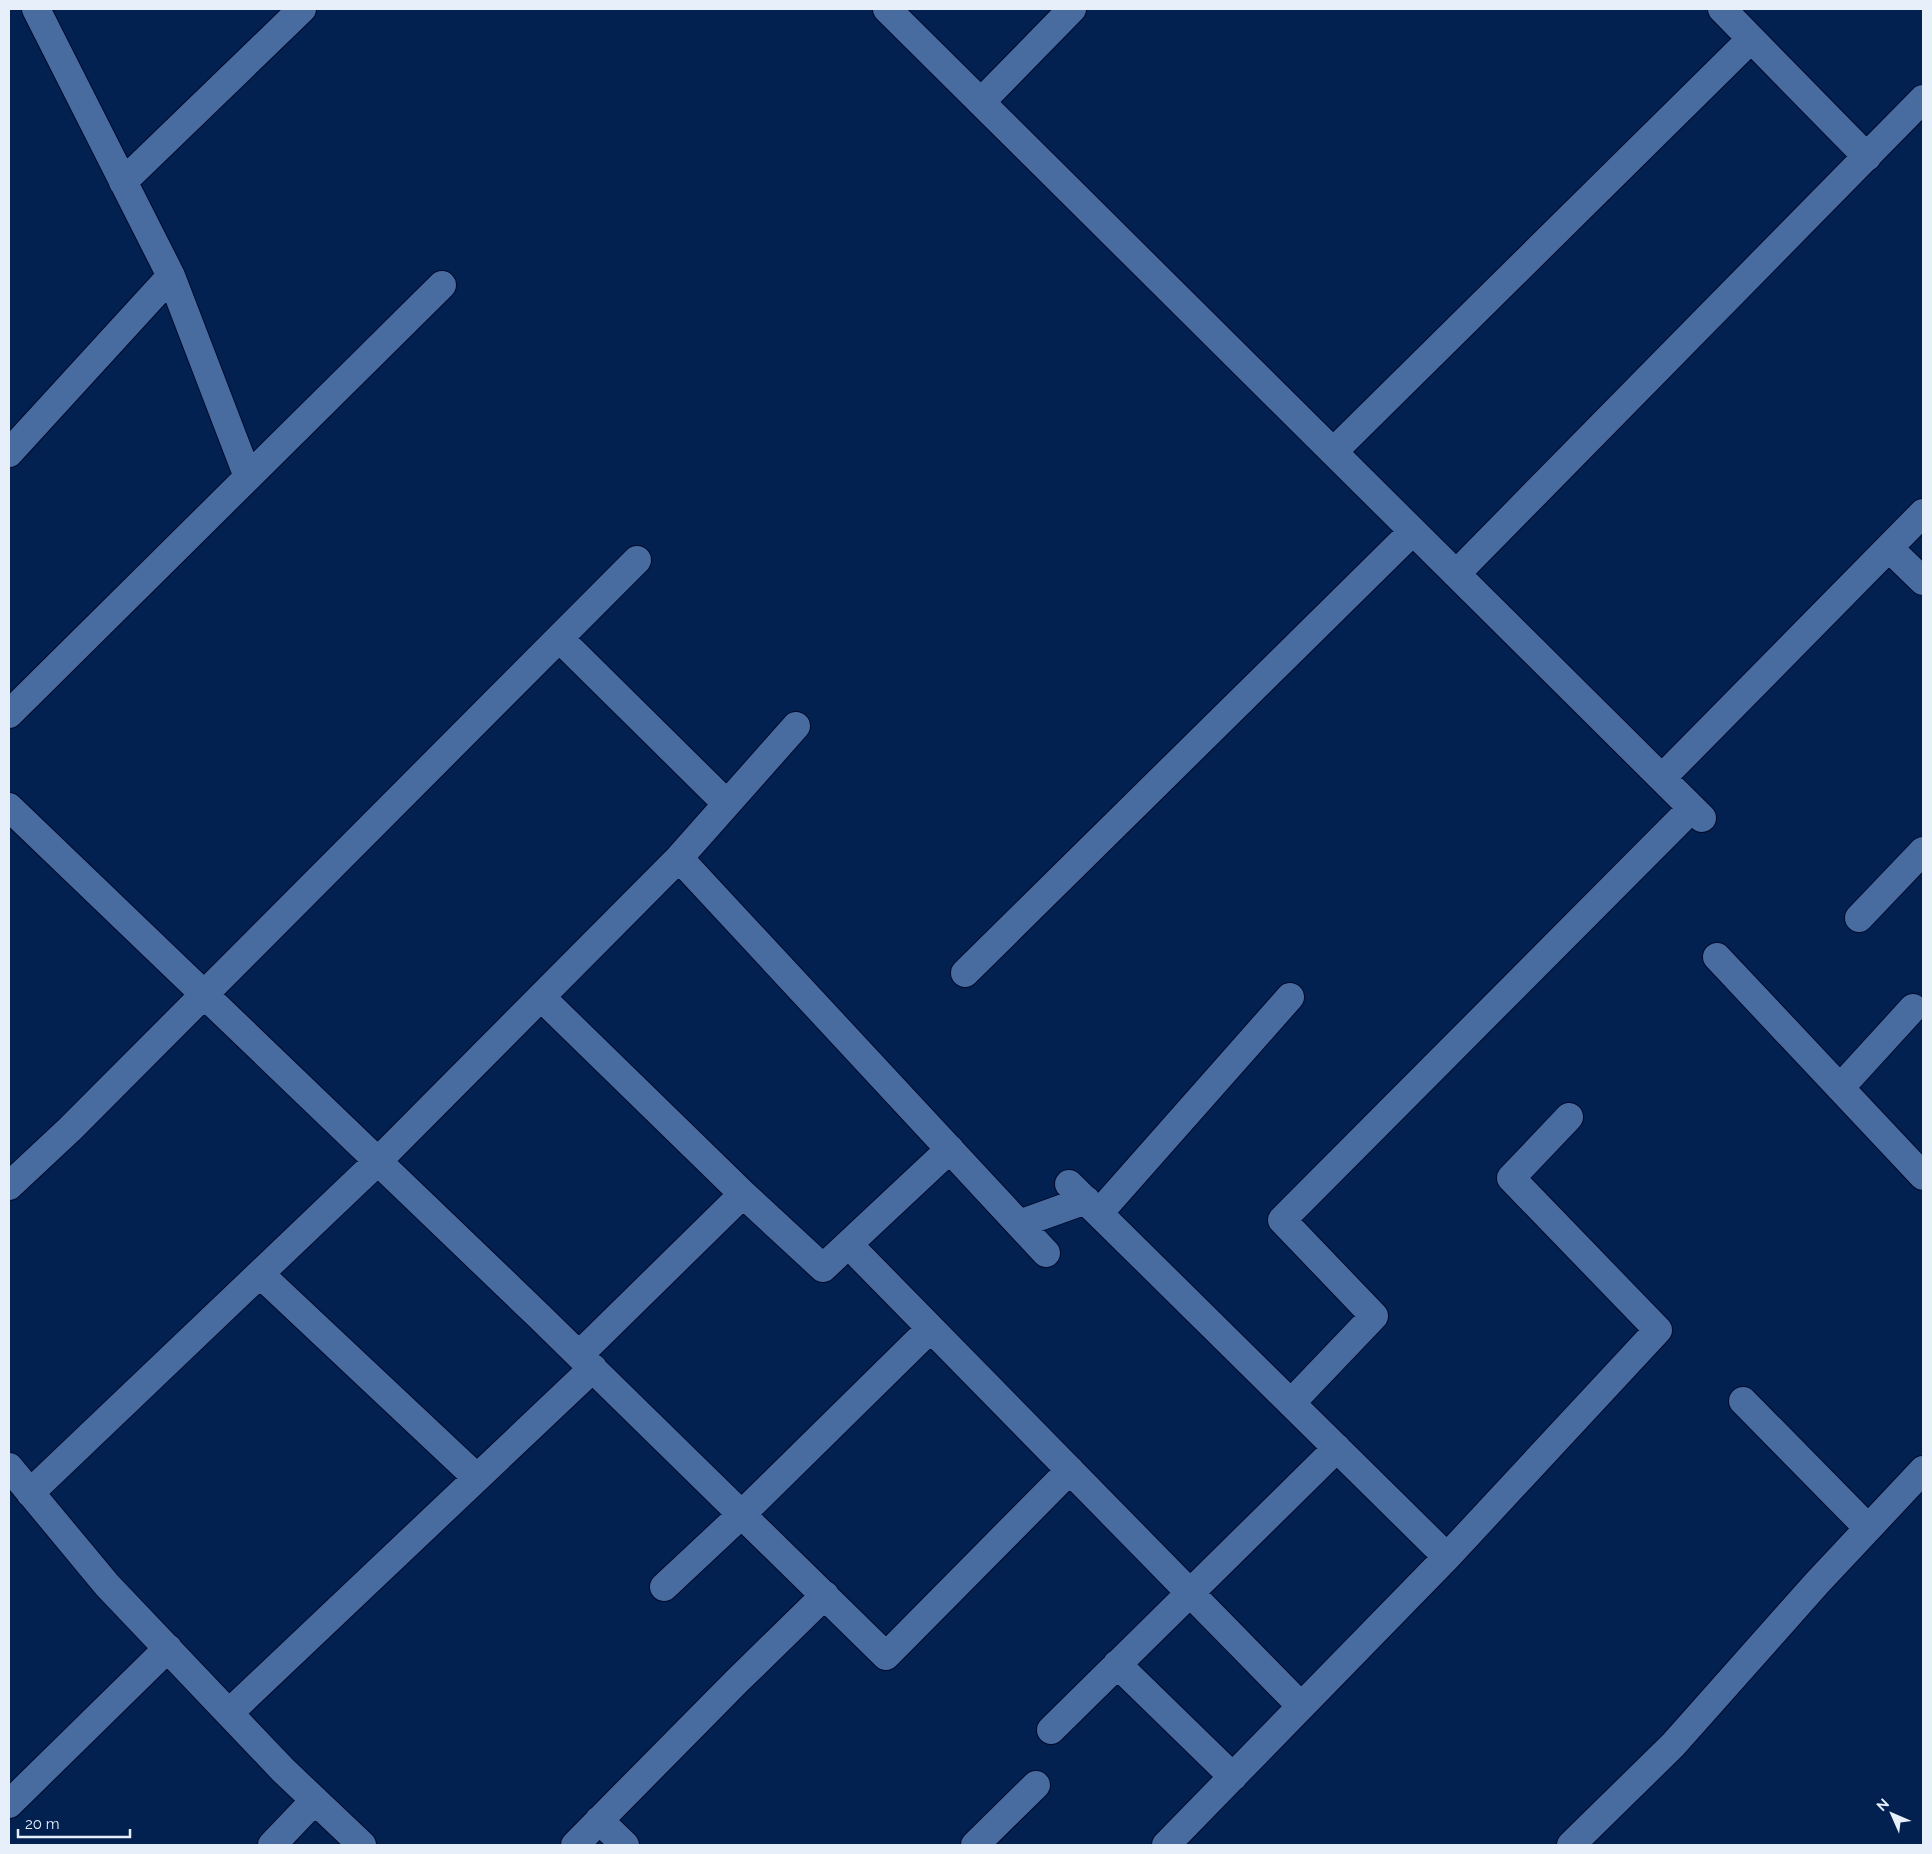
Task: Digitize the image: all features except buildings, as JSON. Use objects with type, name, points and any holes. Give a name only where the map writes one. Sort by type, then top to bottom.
[{"type":"street","points":[[36,9],[171,276],[248,477]]},
{"type":"street","points":[[123,182],[302,9]]},
{"type":"street","points":[[887,9],[1697,813],[1282,1220],[1374,1316],[1291,1403]]},
{"type":"street","points":[[981,102],[1072,9]]},
{"type":"street","points":[[1722,9],[1867,157]]},
{"type":"street","points":[[1333,452],[1751,39]]},
{"type":"street","points":[[1456,574],[1923,100]]},
{"type":"street","points":[[9,453],[171,276]]},
{"type":"street","points":[[9,714],[442,285]]},
{"type":"street","points":[[1662,778],[1923,514]]},
{"type":"street","points":[[966,973],[1413,531]]},
{"type":"street","points":[[1889,548],[1923,581]]},
{"type":"street","points":[[9,1186],[70,1129],[637,560]]},
{"type":"street","points":[[559,638],[727,804]]},
{"type":"street","points":[[30,1493],[378,1161],[679,858],[796,726]]},
{"type":"street","points":[[9,807],[586,1362],[886,1656],[1070,1470]]},
{"type":"street","points":[[1859,918],[1923,851]]},
{"type":"street","points":[[679,858],[1046,1254]]},
{"type":"street","points":[[1717,957],[1923,1176]]},
{"type":"street","points":[[541,997],[743,1194],[823,1268],[950,1149]]},
{"type":"street","points":[[1019,1224],[1085,1199],[1290,997]]},
{"type":"street","points":[[1840,1088],[1913,1008]]},
{"type":"street","points":[[1166,1845],[1447,1557],[1658,1330],[1511,1178],[1569,1118]]},
{"type":"street","points":[[229,1713],[477,1478],[743,1194]]},
{"type":"street","points":[[1085,1199],[1447,1557]]},
{"type":"street","points":[[848,1245],[1301,1706]]},
{"type":"street","points":[[260,1274],[477,1478]]},
{"type":"street","points":[[664,1587],[742,1514],[930,1329]]},
{"type":"street","points":[[1742,1401],[1868,1528]]},
{"type":"street","points":[[1051,1730],[1337,1448]]},
{"type":"street","points":[[9,1467],[107,1585],[283,1770],[362,1845]]},
{"type":"street","points":[[1571,1845],[1673,1745],[1817,1583],[1923,1470]]},
{"type":"street","points":[[575,1845],[737,1681],[825,1596]]},
{"type":"street","points":[[9,1804],[168,1648]]},
{"type":"street","points":[[1117,1664],[1233,1777]]},
{"type":"street","points":[[975,1845],[1036,1785]]},
{"type":"street","points":[[272,1845],[315,1800]]},
{"type":"street","points":[[599,1820],[625,1845]]}]
